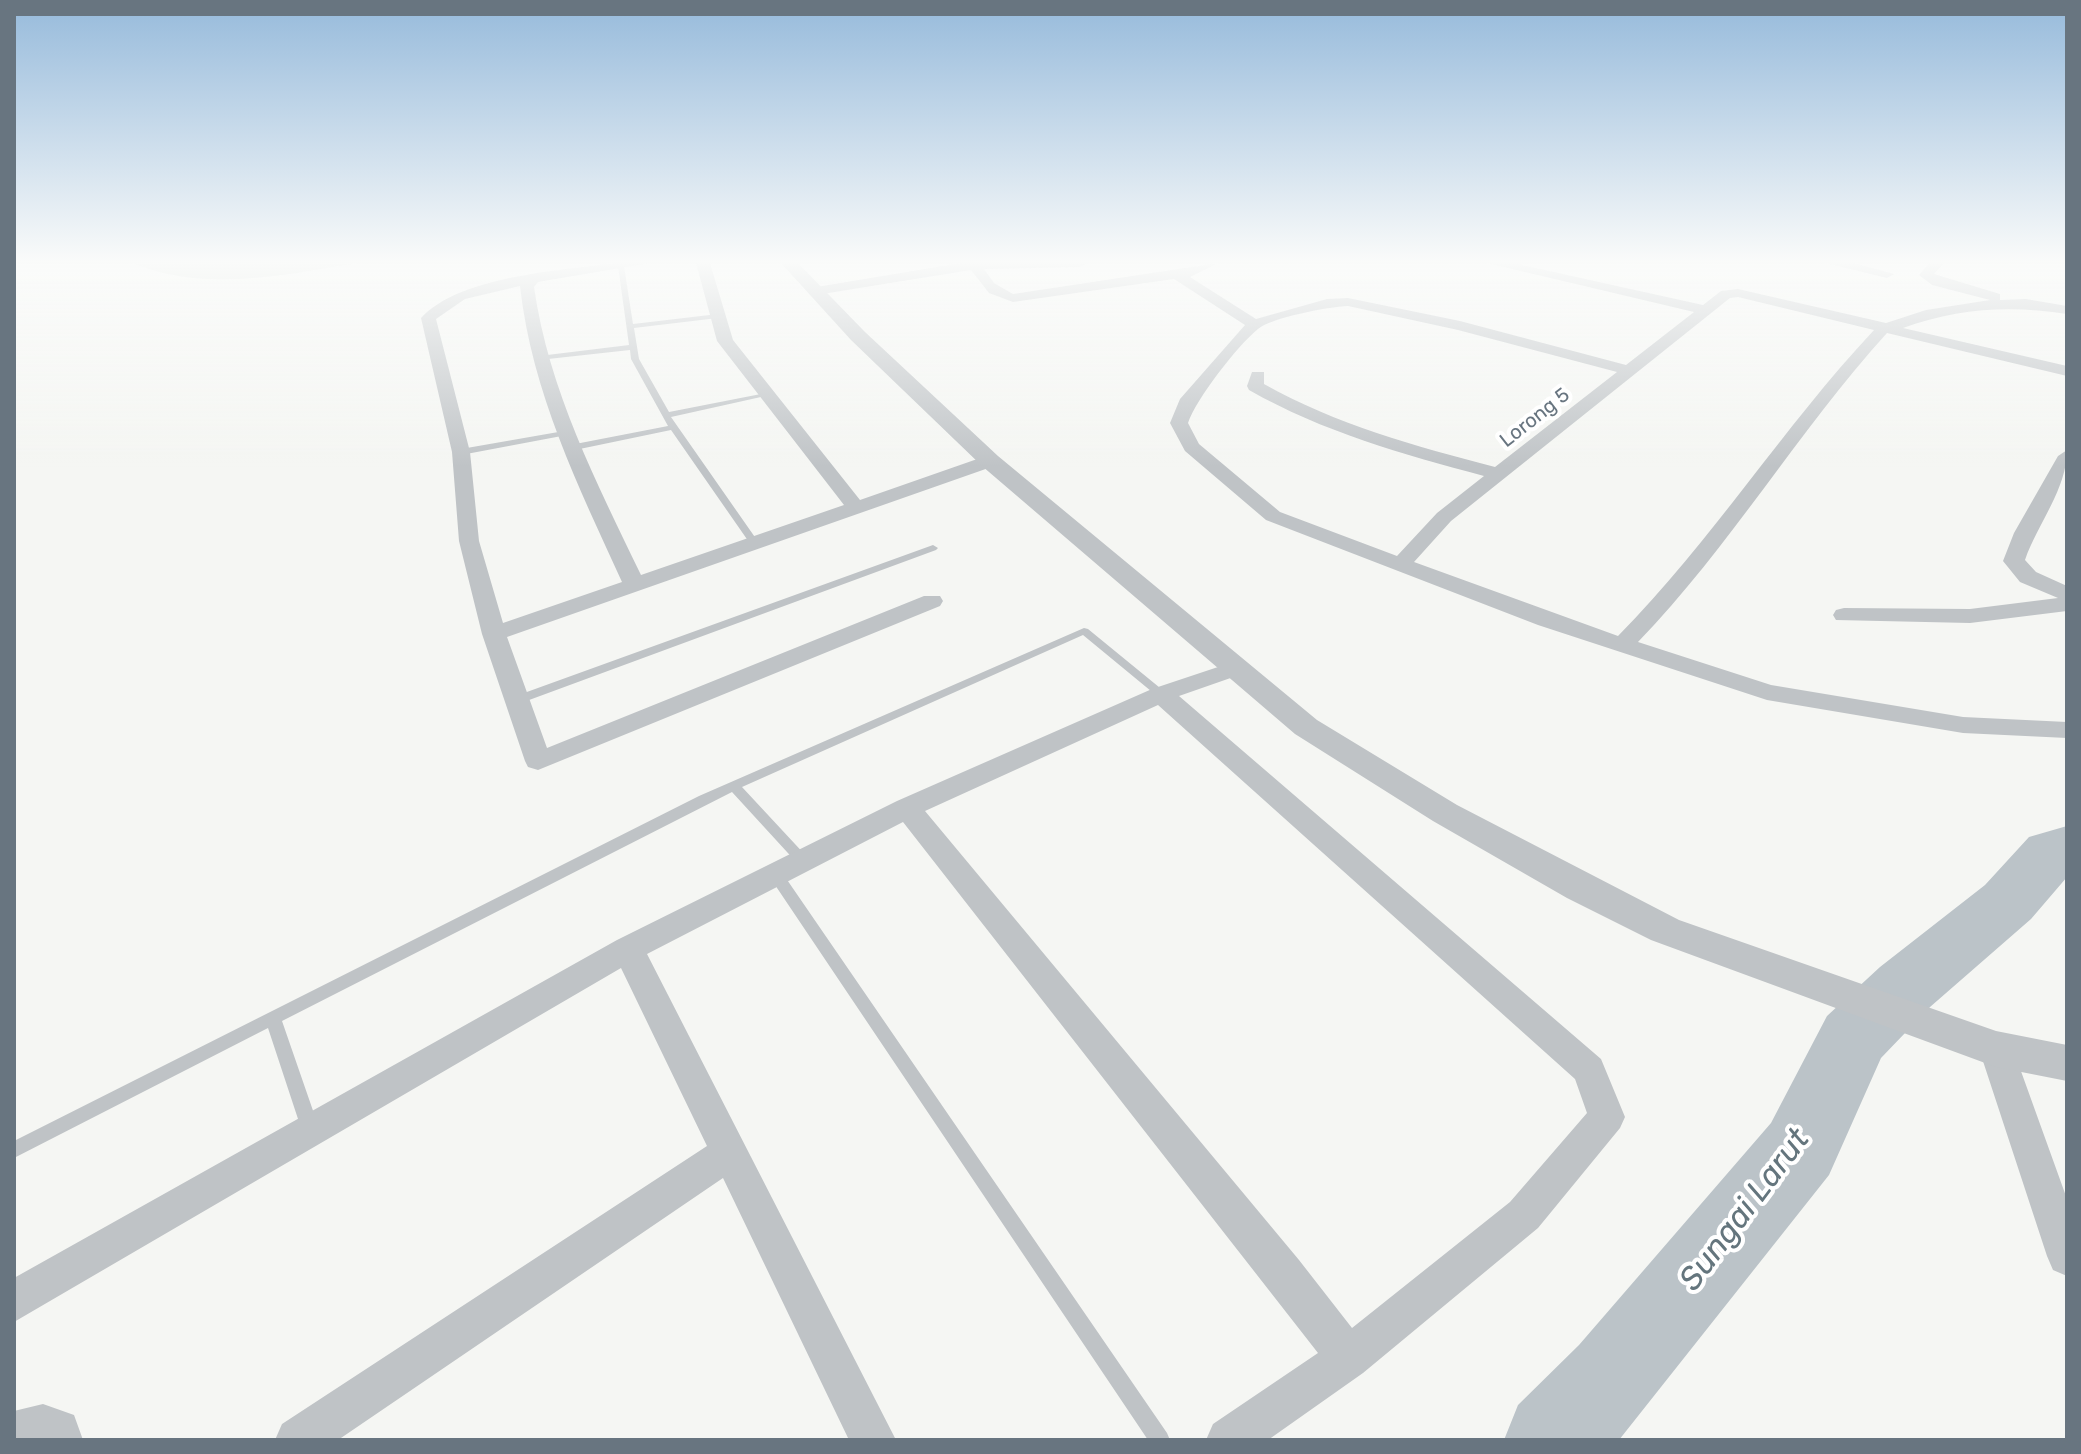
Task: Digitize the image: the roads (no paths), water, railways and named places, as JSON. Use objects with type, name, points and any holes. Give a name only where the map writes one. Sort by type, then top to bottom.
[{"type":"street","points":[[431,331],[461,452],[469,541],[494,634],[538,761],[932,601]]},
{"type":"street","points":[[534,331],[539,358],[567,440],[635,585]]},
{"type":"street","points":[[722,331],[725,341],[856,508]]},
{"type":"street","points":[[857,331],[990,461],[1233,669],[1306,727],[1458,821],[1580,888],[1665,930],[1996,1049],[2067,1063]]},
{"type":"street","points":[[1248,331],[1186,403],[1179,423],[1191,447],[1273,516],[1399,566],[1767,692],[1963,725],[2067,730]]},
{"type":"street","points":[[1478,331],[1630,371]]},
{"type":"street","name":"Lorong 5","points":[[1399,566],[1444,517],[1679,331]]},
{"type":"street","points":[[1623,644],[1666,600],[1836,380],[1881,331]]},
{"type":"street","name":"Lorong 5","points":[[1886,331],[2067,371]]},
{"type":"street","points":[[1258,375],[1255,386],[1288,408],[1323,424],[1500,474]]},
{"type":"street","points":[[2067,456],[2024,533],[2014,561],[2028,577],[2067,594]]},
{"type":"street","points":[[494,634],[990,461]]},
{"type":"street","points":[[1844,615],[1970,616],[2067,604]]},
{"type":"street","points":[[14,1301],[628,949],[907,808],[1161,694],[1233,669]]},
{"type":"street","points":[[1161,694],[1589,1070],[1607,1117],[1524,1215],[1348,1358],[1229,1440]]},
{"type":"street","points":[[907,808],[1285,1274],[1348,1358]]},
{"type":"street","points":[[628,949],[873,1440]]},
{"type":"street","points":[[1996,1049],[2067,1256]]},
{"type":"street","points":[[298,1440],[729,1153]]},
{"type":"street","points":[[14,1434],[43,1427],[58,1431],[60,1440]]},
{"type":"lane","points":[[631,331],[635,359],[673,427],[754,543]]},
{"type":"lane","points":[[539,358],[634,347]]},
{"type":"lane","points":[[667,415],[766,395]]},
{"type":"lane","points":[[461,452],[673,427]]},
{"type":"lane","points":[[517,700],[933,548]]},
{"type":"lane","points":[[14,1150],[734,786],[1084,631],[1161,694]]},
{"type":"lane","points":[[734,786],[1160,1440]]},
{"type":"lane","points":[[273,1019],[311,1131]]},
{"type":"waterway","name":"Sungai Larut","points":[[1553,1440],[1612,1378],[1800,1149],[1853,1038],[1905,987],[2008,902],[2051,853],[2067,848]]}]
